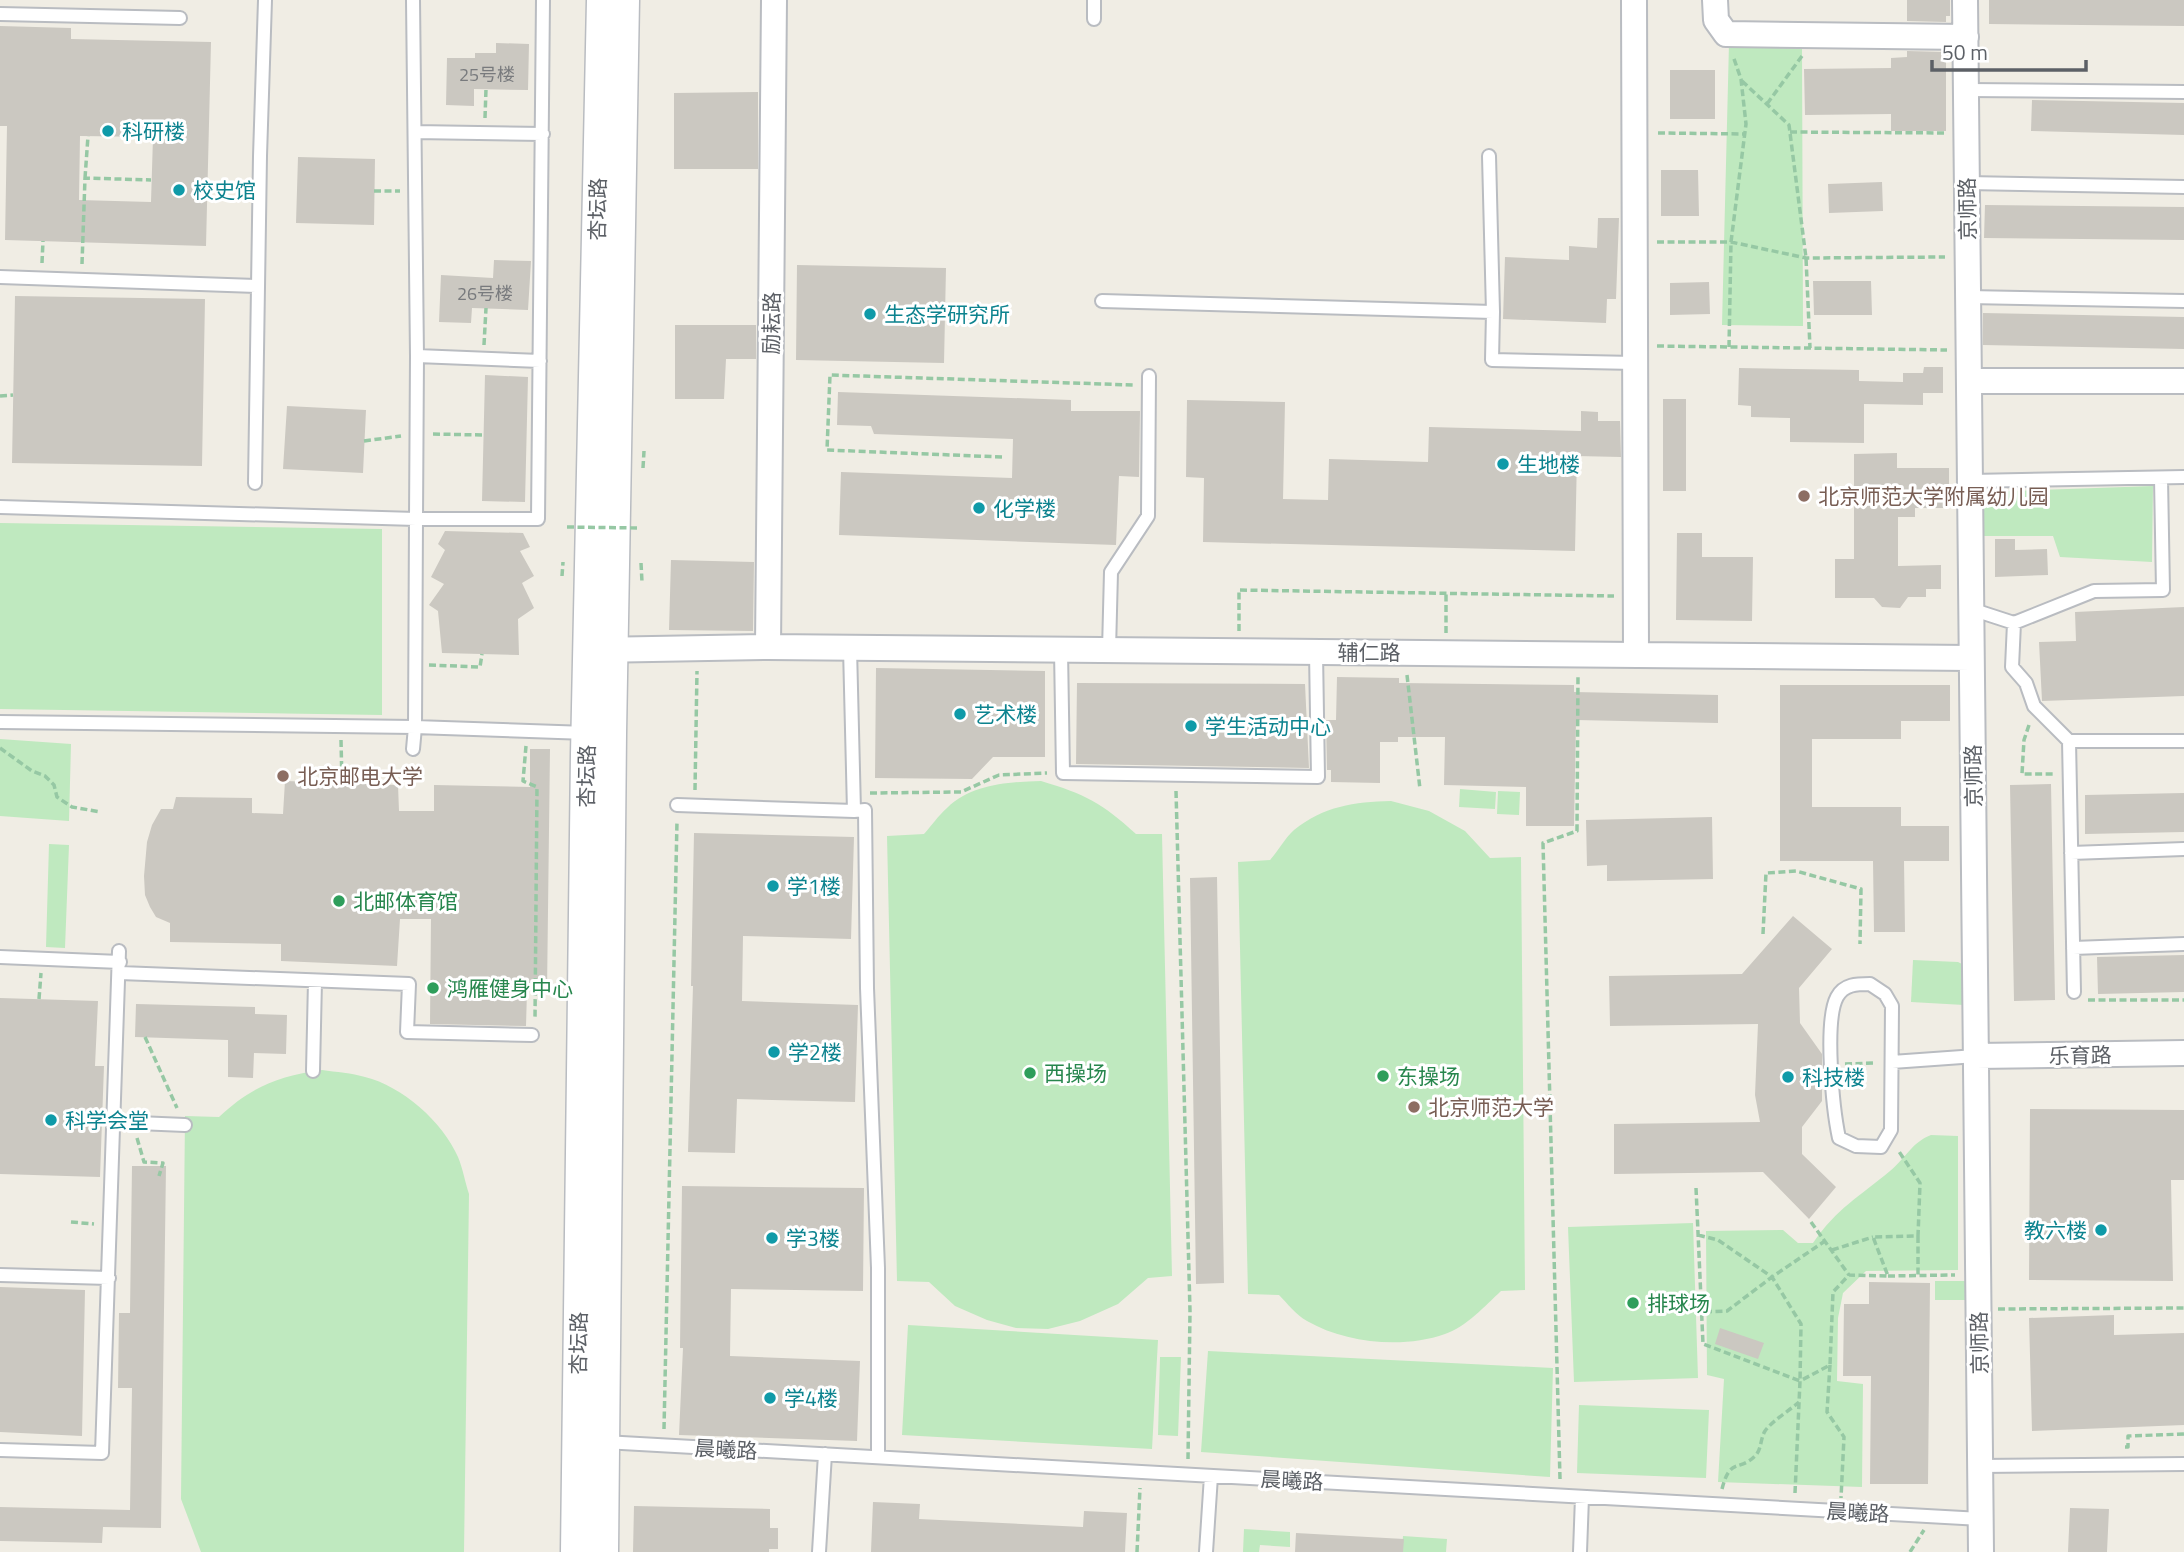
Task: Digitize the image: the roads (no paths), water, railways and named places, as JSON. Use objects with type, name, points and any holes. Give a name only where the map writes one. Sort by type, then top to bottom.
[{"type":"street","name":"杏坛路","points":[[576,1552],[599,733],[602,0]]},
{"type":"street","name":"杏坛路","points":[[600,650],[624,0]]},
{"type":"street","name":"励耘路","points":[[768,647],[774,0]]},
{"type":"street","points":[[1633,0],[1636,653]]},
{"type":"street","points":[[1715,0],[1716,20],[1726,34],[1966,37]]},
{"type":"street","name":"京师路","points":[[1965,0],[1981,1552]]},
{"type":"street","points":[[1969,381],[2184,381]]},
{"type":"street","name":"辅仁路","points":[[600,650],[768,647],[1971,658]]},
{"type":"street","name":"杏坛路","points":[[599,733],[603,1552]]},
{"type":"street","name":"乐育路","points":[[1976,1056],[2184,1053]]},
{"type":"lane","points":[[255,483],[265,0]]},
{"type":"lane","points":[[413,0],[417,356],[414,749]]},
{"type":"lane","points":[[0,507],[416,519],[538,519],[543,0]]},
{"type":"lane","points":[[1094,0],[1094,19]]},
{"type":"lane","points":[[0,14],[180,18]]},
{"type":"lane","points":[[1966,90],[2184,92]]},
{"type":"lane","points":[[415,132],[543,134]]},
{"type":"lane","points":[[1489,156],[1492,360],[1634,355]]},
{"type":"lane","points":[[1967,183],[2184,187]]},
{"type":"lane","points":[[0,277],[257,286]]},
{"type":"lane","points":[[1968,297],[2184,301]]},
{"type":"lane","points":[[1102,301],[1493,312]]},
{"type":"lane","points":[[417,356],[540,361]]},
{"type":"lane","points":[[1109,650],[1111,572],[1148,516],[1149,381]]},
{"type":"lane","points":[[1971,481],[2184,477]]},
{"type":"lane","points":[[1971,609],[2014,623],[2094,591],[2163,590],[2161,478]]},
{"type":"lane","points":[[2014,623],[2012,667],[2026,683],[2034,706],[2069,741],[2074,992]]},
{"type":"lane","points":[[850,648],[854,811]]},
{"type":"lane","points":[[1061,650],[1063,773],[1318,777],[1316,652]]},
{"type":"lane","points":[[0,722],[415,727],[599,733]]},
{"type":"lane","points":[[2069,741],[2184,741]]},
{"type":"lane","points":[[677,805],[865,810],[867,988],[878,1268],[878,1457]]},
{"type":"lane","points":[[2071,853],[2184,849]]},
{"type":"lane","points":[[2073,948],[2184,944]]},
{"type":"lane","points":[[0,957],[120,962],[315,981],[408,984],[407,1032],[532,1035]]},
{"type":"lane","points":[[0,1450],[102,1453],[120,962]]},
{"type":"lane","points":[[313,1072],[315,981]]},
{"type":"lane","points":[[1870,984],[1885,994],[1892,1006],[1892,1062],[1891,1130],[1881,1147],[1856,1146],[1839,1138],[1833,1114],[1831,1016],[1837,996],[1849,985],[1870,984]]},
{"type":"lane","points":[[1892,1062],[1976,1056]]},
{"type":"lane","points":[[114,1122],[185,1125]]},
{"type":"lane","points":[[0,1275],[108,1278]]},
{"type":"lane","name":"晨曦路","points":[[604,1441],[1981,1519]]},
{"type":"lane","points":[[820,1552],[825,1454]]},
{"type":"lane","points":[[1980,1466],[2184,1464]]},
{"type":"lane","points":[[1206,1552],[1211,1476]]},
{"type":"lane","points":[[1580,1552],[1582,1497]]},
{"type":"place","name":"科研楼","points":[[108,131]]},
{"type":"place","name":"校史馆","points":[[179,190]]},
{"type":"place","name":"生态学研究所","points":[[870,314]]},
{"type":"place","name":"生地楼","points":[[1503,464]]},
{"type":"place","name":"北京师范大学附属幼儿园","points":[[1804,496]]},
{"type":"place","name":"化学楼","points":[[979,508]]},
{"type":"place","name":"艺术楼","points":[[960,714]]},
{"type":"place","name":"学生活动中心","points":[[1191,726]]},
{"type":"place","name":"北京邮电大学","points":[[283,776]]},
{"type":"place","name":"学1楼","points":[[773,886]]},
{"type":"place","name":"北邮体育馆","points":[[339,901]]},
{"type":"place","name":"鸿雁健身中心","points":[[433,988]]},
{"type":"place","name":"学2楼","points":[[774,1052]]},
{"type":"place","name":"西操场","points":[[1030,1073]]},
{"type":"place","name":"东操场","points":[[1383,1076]]},
{"type":"place","name":"科技楼","points":[[1788,1077]]},
{"type":"place","name":"北京师范大学","points":[[1414,1107]]},
{"type":"place","name":"科学会堂","points":[[51,1120]]},
{"type":"place","name":"教六楼","points":[[2101,1230]]},
{"type":"place","name":"学3楼","points":[[772,1238]]},
{"type":"place","name":"排球场","points":[[1633,1303]]},
{"type":"place","name":"学4楼","points":[[770,1398]]}]
